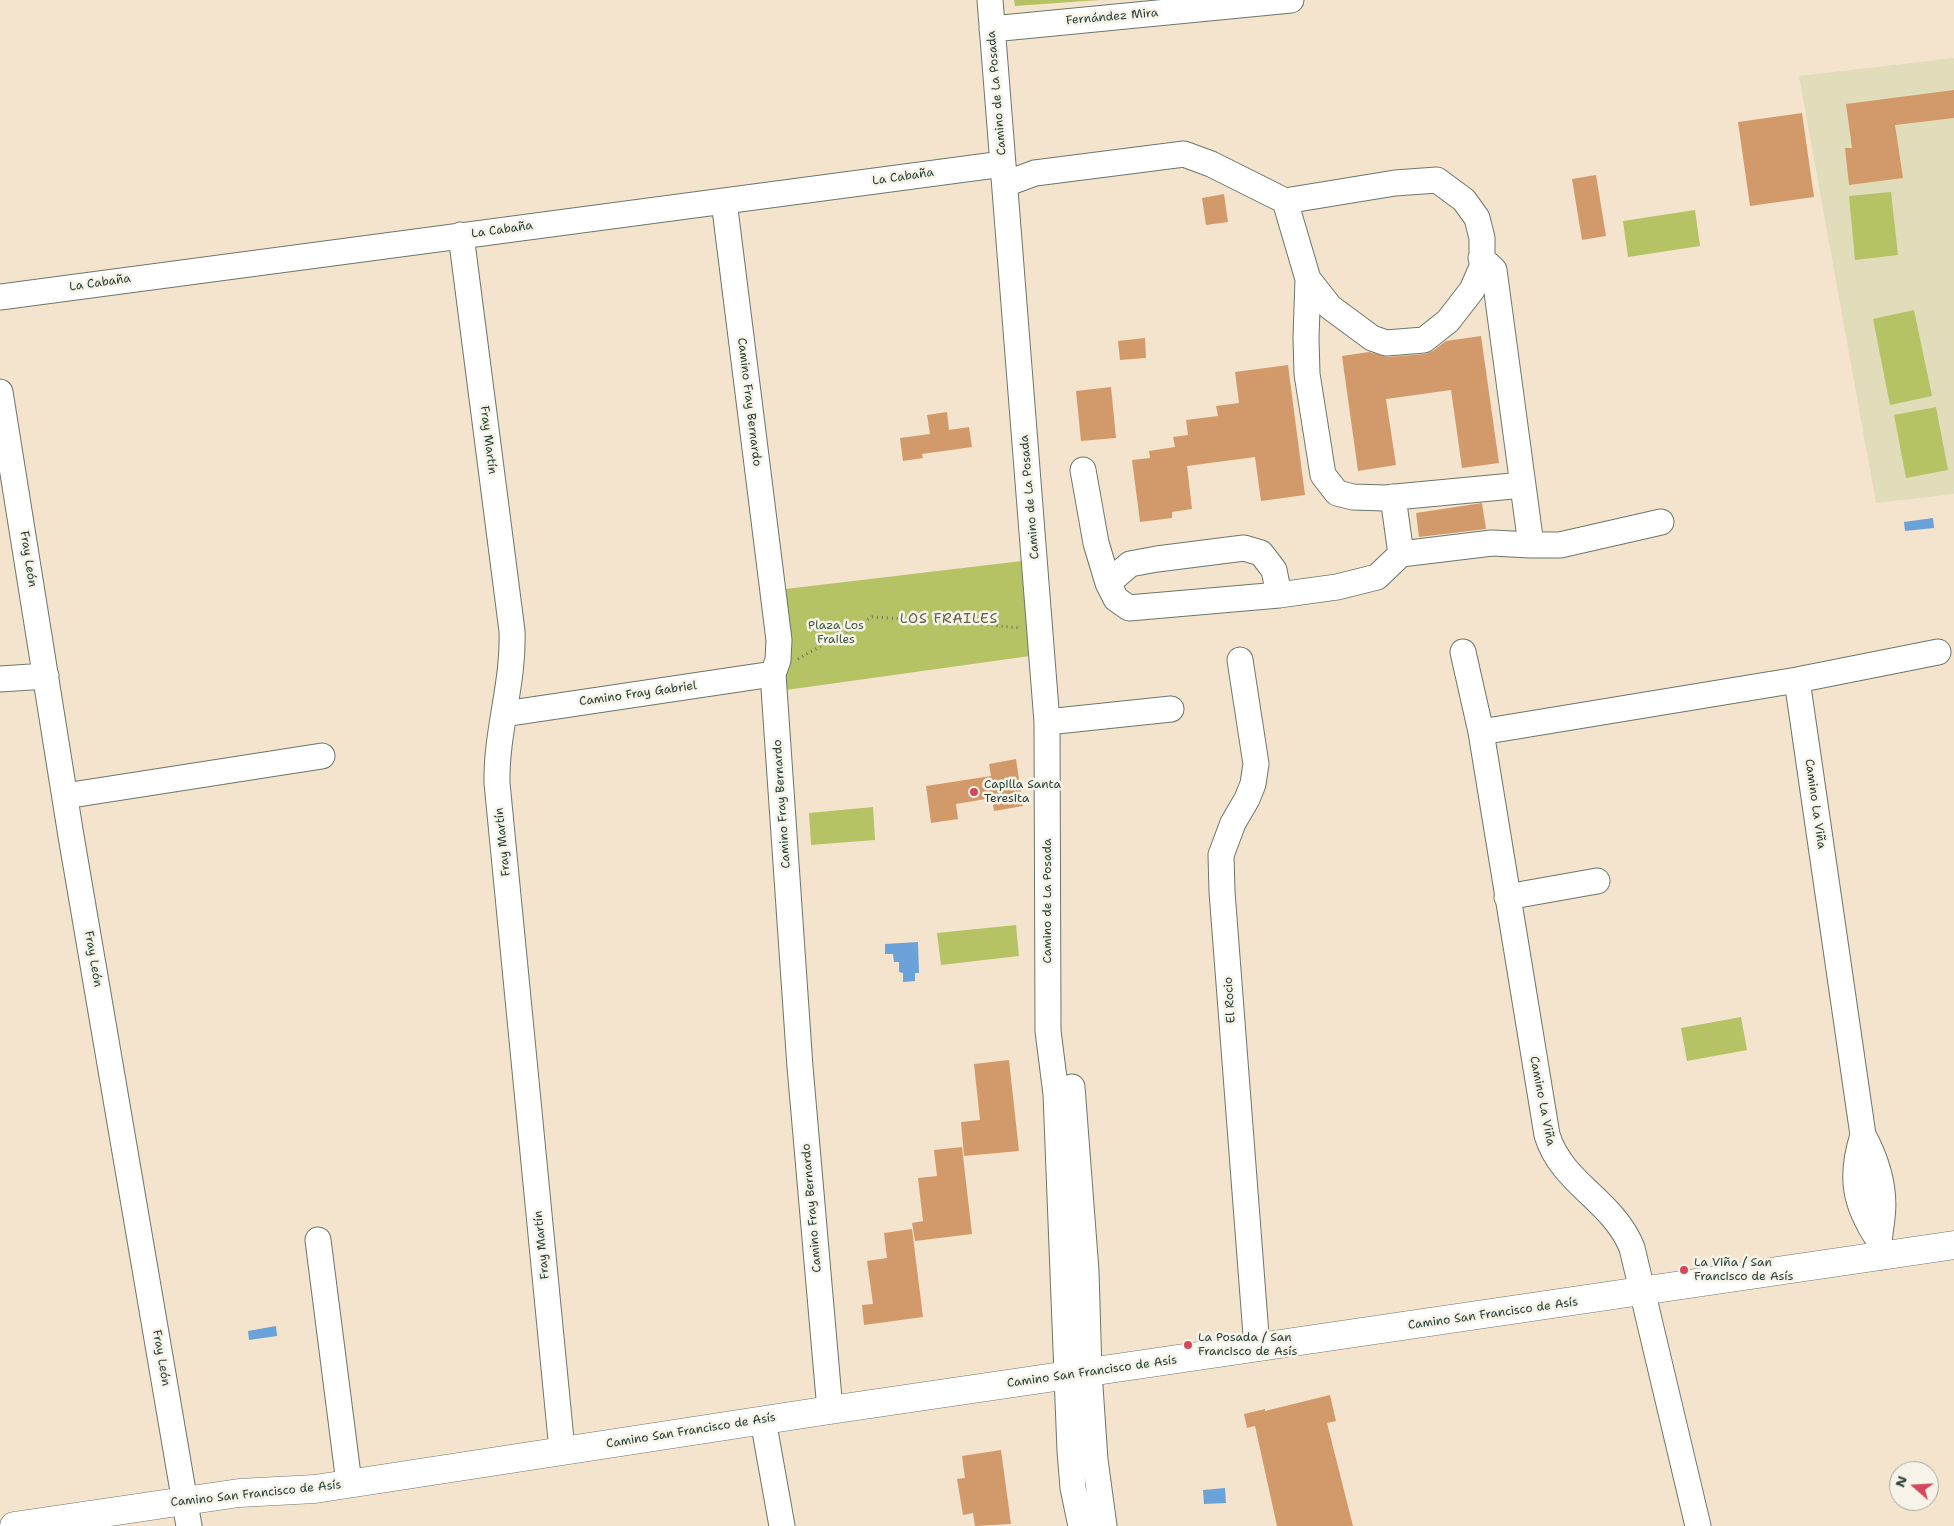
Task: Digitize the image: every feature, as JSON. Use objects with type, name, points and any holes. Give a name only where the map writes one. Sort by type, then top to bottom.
[{"type":"main road","name":"Camino San Francisco de Asís","points":[[14,1526],[187,1514],[239,1493],[315,1489],[1078,1373],[1642,1292],[1879,1248],[1954,1245]]},
{"type":"street","name":"Camino de La Posada","points":[[990,0],[1048,722],[1048,995],[1069,1064],[1072,1084],[1074,1271],[1078,1373],[1073,1488],[1081,1526]]},
{"type":"street","name":"Fernández Mira","points":[[992,29],[1291,0]]},
{"type":"street","name":"La Cabaña","points":[[0,297],[724,201],[1004,174],[1034,186],[1186,165],[1211,164],[1285,201]]},
{"type":"street","points":[[1308,279],[1330,307],[1372,338],[1386,343],[1424,340],[1448,321],[1472,290],[1482,267],[1482,238],[1477,218],[1464,200],[1437,180],[1395,183],[1285,201],[1308,279],[1307,374],[1323,475],[1337,493],[1353,497],[1392,498],[1523,485]]},
{"type":"street","name":"Camino Fray Bernardo","points":[[724,201],[779,640],[778,660],[773,674],[801,1077],[830,1410]]},
{"type":"street","name":"Fray Martín","points":[[461,236],[512,631],[512,663],[498,743],[497,783],[562,1450]]},
{"type":"street","points":[[1481,258],[1494,270],[1531,545]]},
{"type":"street","name":"Fray León","points":[[0,392],[65,796],[187,1514]]},
{"type":"street","points":[[1083,470],[1096,544],[1108,583],[1116,600],[1129,608],[1279,595],[1337,587],[1377,576],[1401,554],[1492,543],[1560,545],[1661,522]]},
{"type":"street","points":[[1392,498],[1401,554]]},
{"type":"street","points":[[1108,583],[1130,564],[1244,548],[1261,553],[1274,570],[1279,595]]},
{"type":"street","name":"Camino La Viña","points":[[1463,652],[1481,732],[1547,1135],[1552,1151],[1563,1167],[1618,1221],[1626,1233],[1632,1248],[1698,1526]]},
{"type":"street","points":[[1481,732],[1797,680],[1938,652]]},
{"type":"street","name":"El Rocio","points":[[1240,660],[1256,764],[1253,784],[1247,799],[1233,823],[1221,855],[1222,892],[1257,1348]]},
{"type":"street","name":"Camino Fray Gabriel","points":[[504,714],[773,674]]},
{"type":"street","points":[[0,679],[46,676]]},
{"type":"street","name":"Camino La Viña","points":[[1797,680],[1863,1135],[1873,1154],[1880,1174],[1883,1196],[1879,1248]]},
{"type":"street","points":[[1048,722],[1171,709]]},
{"type":"street","points":[[65,796],[322,756]]},
{"type":"street","points":[[1507,897],[1597,881]]},
{"type":"street","name":"Camino San Francisco de Asís","points":[[318,1240],[349,1484]]},
{"type":"street","name":"Camino de La Posada","points":[[1078,1373],[1095,1460],[1104,1526]]},
{"type":"street","points":[[763,1420],[782,1526]]},
{"type":"path","points":[[773,674],[872,617],[961,622],[1041,630]]},
{"type":"shaded area","points":[[1954,58],[1954,494],[1876,503],[1799,76]]},
{"type":"green space","points":[[1014,0],[1100,0],[1015,6]]},
{"type":"green space","points":[[1891,192],[1898,255],[1855,260],[1849,196]]},
{"type":"green space","points":[[1695,210],[1700,246],[1628,257],[1623,221]]},
{"type":"green space","points":[[1914,310],[1932,396],[1890,405],[1873,319]]},
{"type":"green space","points":[[1936,407],[1948,470],[1906,478],[1894,415]]},
{"type":"green space","name":"Plaza Los Frailes","points":[[1022,561],[1030,656],[786,690],[777,590]]},
{"type":"green space","points":[[873,807],[875,840],[811,845],[809,813]]},
{"type":"green space","points":[[1016,925],[1019,956],[941,965],[937,933]]},
{"type":"green space","points":[[1741,1017],[1747,1050],[1687,1061],[1681,1028]]},
{"type":"water","points":[[1933,518],[1934,528],[1905,531],[1904,522]]},
{"type":"water","points":[[918,942],[919,973],[915,973],[915,981],[903,982],[903,973],[899,972],[899,962],[894,962],[893,954],[885,954],[885,944]]},
{"type":"water","points":[[276,1326],[277,1336],[249,1340],[248,1331]]},
{"type":"water","points":[[1225,1488],[1226,1503],[1204,1504],[1203,1490]]},
{"type":"building","points":[[1954,90],[1954,118],[1895,125],[1903,178],[1849,185],[1845,148],[1852,148],[1846,104]]},
{"type":"building","points":[[1802,113],[1814,197],[1750,206],[1738,122]]},
{"type":"building","points":[[1596,175],[1606,236],[1582,240],[1572,179]]},
{"type":"building","points":[[1224,194],[1228,222],[1206,225],[1202,198]]},
{"type":"building","points":[[1481,336],[1499,463],[1462,468],[1451,390],[1386,399],[1396,465],[1358,471],[1342,356],[1369,352],[1387,357],[1425,354],[1433,351],[1446,341]]},
{"type":"building","points":[[1145,338],[1146,358],[1120,360],[1118,341]]},
{"type":"building","points":[[1288,365],[1305,495],[1261,501],[1255,457],[1187,466],[1192,509],[1172,512],[1172,518],[1140,522],[1132,460],[1150,458],[1149,451],[1175,447],[1173,437],[1188,435],[1186,420],[1218,416],[1216,406],[1239,403],[1235,372]]},
{"type":"building","points":[[1111,387],[1116,438],[1081,441],[1076,391]]},
{"type":"building","points":[[947,412],[949,430],[969,427],[972,447],[922,454],[923,458],[903,461],[900,438],[930,434],[927,415]]},
{"type":"building","points":[[1482,503],[1486,529],[1419,537],[1416,513]]},
{"type":"building","name":"Capilla Santa Teresita","points":[[1016,759],[1023,806],[994,811],[992,798],[956,804],[958,819],[931,823],[926,786],[991,776],[989,764]]},
{"type":"building","points":[[1009,1060],[1019,1151],[964,1156],[961,1122],[980,1120],[974,1064]]},
{"type":"building","points":[[962,1147],[972,1234],[915,1241],[912,1223],[923,1221],[918,1178],[937,1176],[934,1150]]},
{"type":"building","points":[[912,1229],[923,1317],[864,1325],[862,1305],[873,1304],[867,1261],[887,1258],[884,1233]]},
{"type":"building","points":[[1330,1395],[1336,1421],[1327,1423],[1353,1526],[1277,1526],[1255,1426],[1247,1428],[1244,1414],[1265,1409],[1265,1411]]},
{"type":"building","points":[[1001,1450],[1011,1524],[975,1526],[973,1513],[963,1515],[957,1479],[965,1478],[962,1456]]},
{"type":"place","name":"Capilla Santa Teresita","points":[[974,792]]},
{"type":"place","name":"La Viña / San Francisco de Asís","points":[[1684,1270]]},
{"type":"place","name":"La Posada / San Francisco de Asís","points":[[1188,1345]]},
{"type":"district","name":"LOS FRAILES","points":[[949,619]]}]
